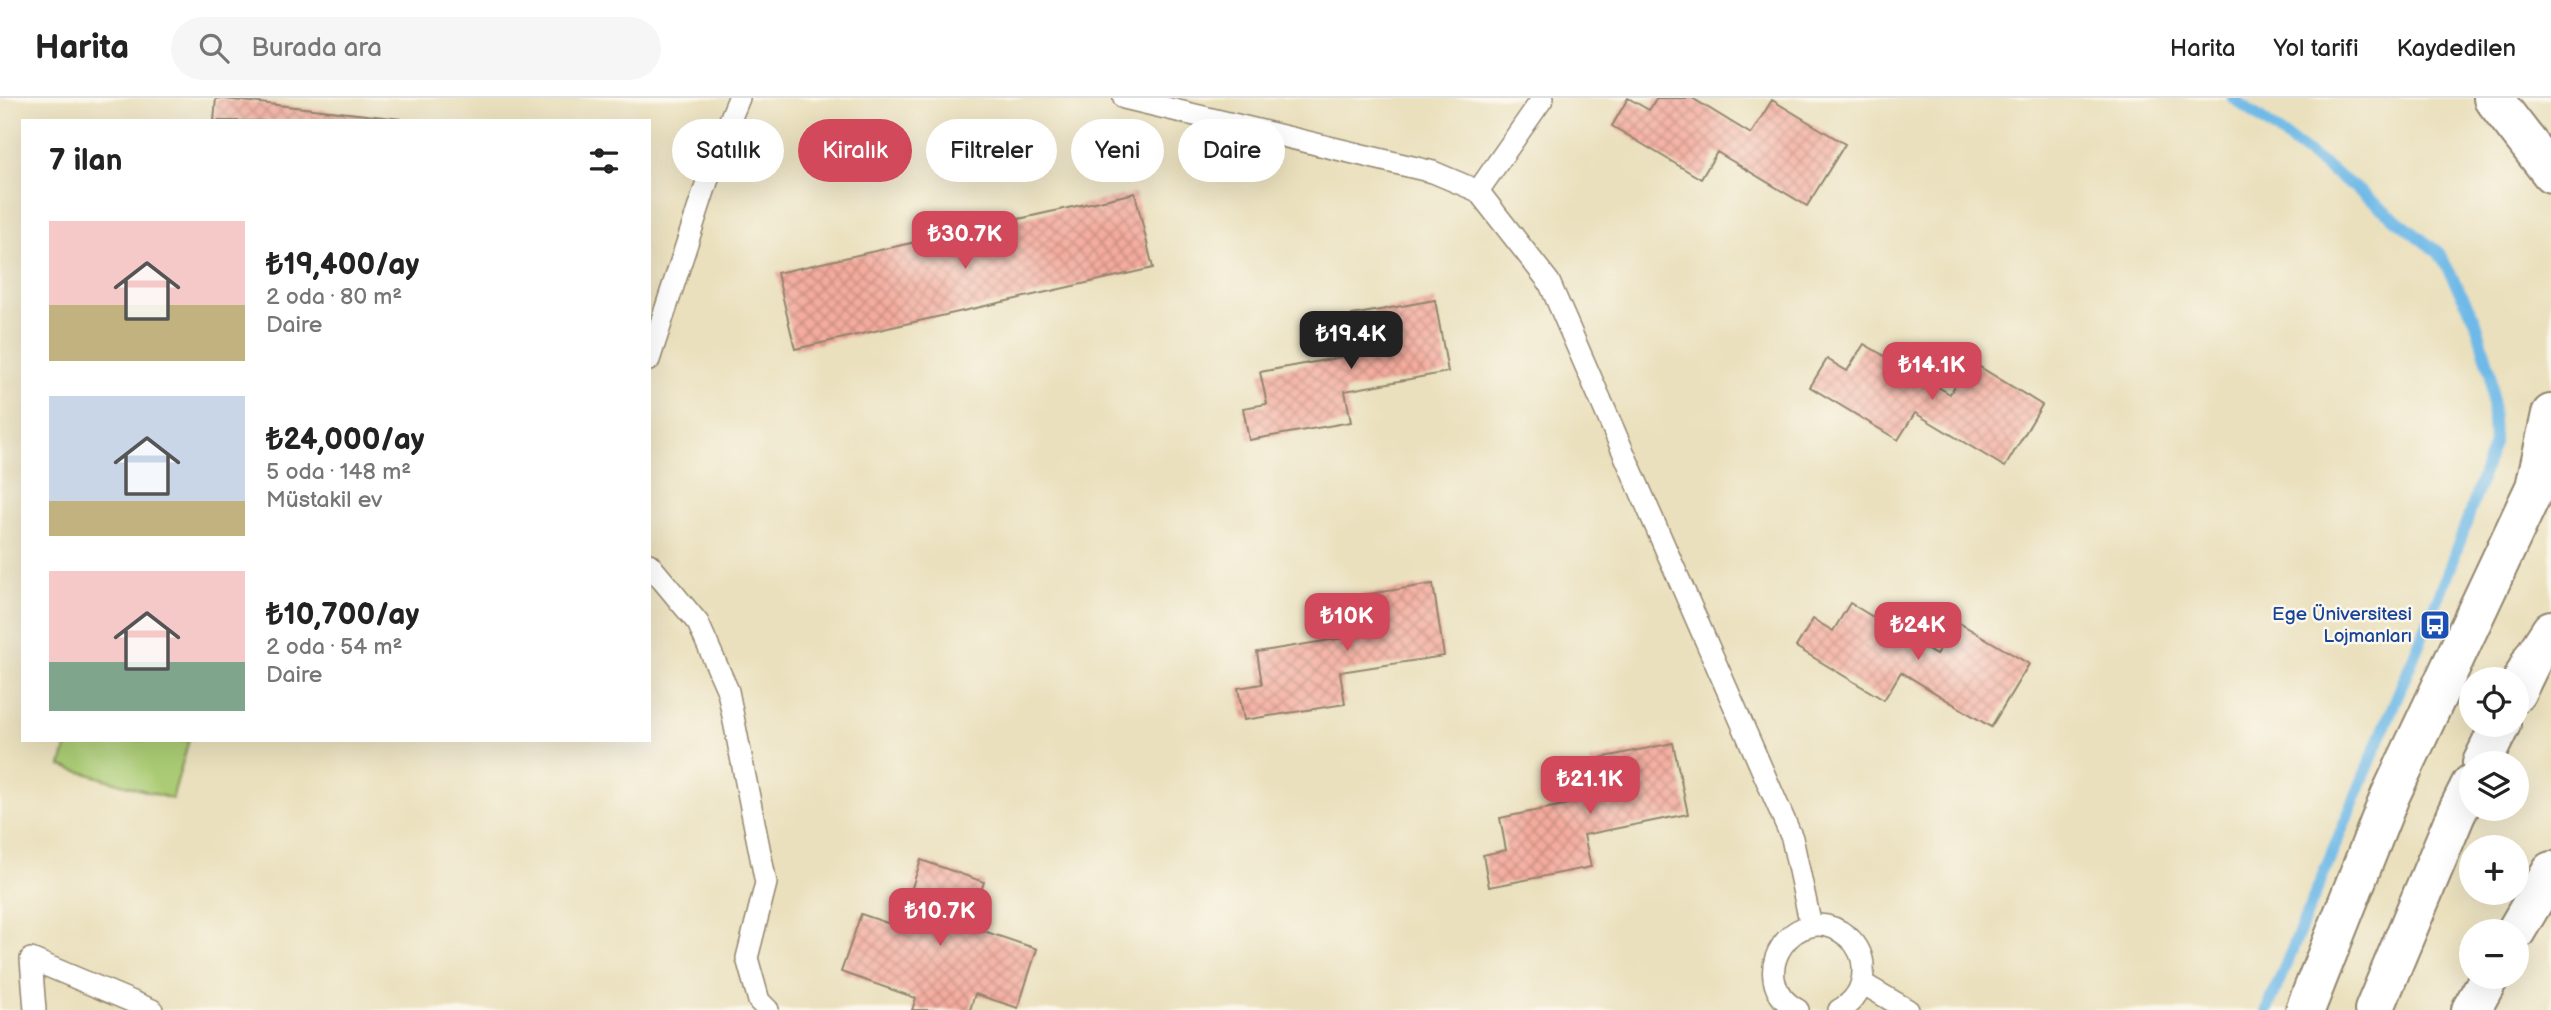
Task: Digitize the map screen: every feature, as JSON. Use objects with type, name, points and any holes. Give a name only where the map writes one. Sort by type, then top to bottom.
[{"type":"main road","points":[[2493,98],[2551,173]]},
{"type":"main road","points":[[2305,1010],[2390,796],[2535,487],[2551,414]]},
{"type":"main road","points":[[2529,669],[2551,630]]},
{"type":"main road","points":[[2374,1010],[2459,810]]},
{"type":"main road","points":[[2523,919],[2551,871]]},
{"type":"main road","points":[[2472,1010],[2483,989]]},
{"type":"lane","points":[[651,354],[716,154],[739,98]]},
{"type":"lane","points":[[1124,98],[1433,172],[1478,191],[1549,282],[1792,838],[1811,926]]},
{"type":"lane","points":[[1478,191],[1543,98]]},
{"type":"lane","points":[[651,566],[698,623],[728,691],[766,883],[747,958],[760,1001],[768,1010]]},
{"type":"lane","points":[[1791,1009],[1780,995],[1774,981],[1773,967],[1777,952],[1785,940],[1797,931],[1811,926],[1825,926],[1840,930],[1852,940],[1864,967],[1862,983],[1856,996],[1839,1010]]},
{"type":"lane","points":[[35,1010],[31,959],[152,1010]]},
{"type":"lane","points":[[1862,983],[1908,1010]]},
{"type":"green space","points":[[67,742],[188,742],[172,799],[61,766]]},
{"type":"building","points":[[216,98],[401,119],[214,119]]},
{"type":"building","points":[[1628,98],[1649,110],[1657,98],[1692,98],[1751,134],[1772,100],[1845,144],[1807,206],[1717,152],[1701,179],[1612,126]]},
{"type":"building","points":[[1135,193],[1153,268],[795,349],[777,273]]},
{"type":"building","points":[[1435,300],[1448,372],[1345,391],[1351,422],[1249,440],[1243,408],[1267,404],[1260,372],[1359,354],[1352,315]]},
{"type":"building","points":[[1864,344],[1950,394],[1970,361],[2042,405],[2005,467],[1915,413],[1898,440],[1810,387],[1827,359],[1847,371]]},
{"type":"building","points":[[1433,584],[1444,656],[1340,672],[1345,704],[1244,720],[1238,688],[1262,684],[1257,652],[1355,636],[1349,597]]},
{"type":"building","points":[[1850,603],[1936,655],[1956,621],[2029,664],[1991,727],[1901,672],[1884,700],[1796,647],[1813,619],[1833,631]]},
{"type":"building","points":[[1673,743],[1688,814],[1584,835],[1591,867],[1489,887],[1483,855],[1506,850],[1500,818],[1598,798],[1590,760]]},
{"type":"building","points":[[921,860],[984,882],[969,926],[1037,949],[1018,1008],[975,994],[970,1010],[912,1010],[916,998],[841,972],[861,914],[899,927]]},
{"type":"waterway","points":[[2233,98],[2439,253],[2475,319],[2491,374],[2494,443],[2450,569],[2267,1010]]},
{"type":"place","name":"Ege Üniversitesi Lojmanları","points":[[2435,625]]}]
